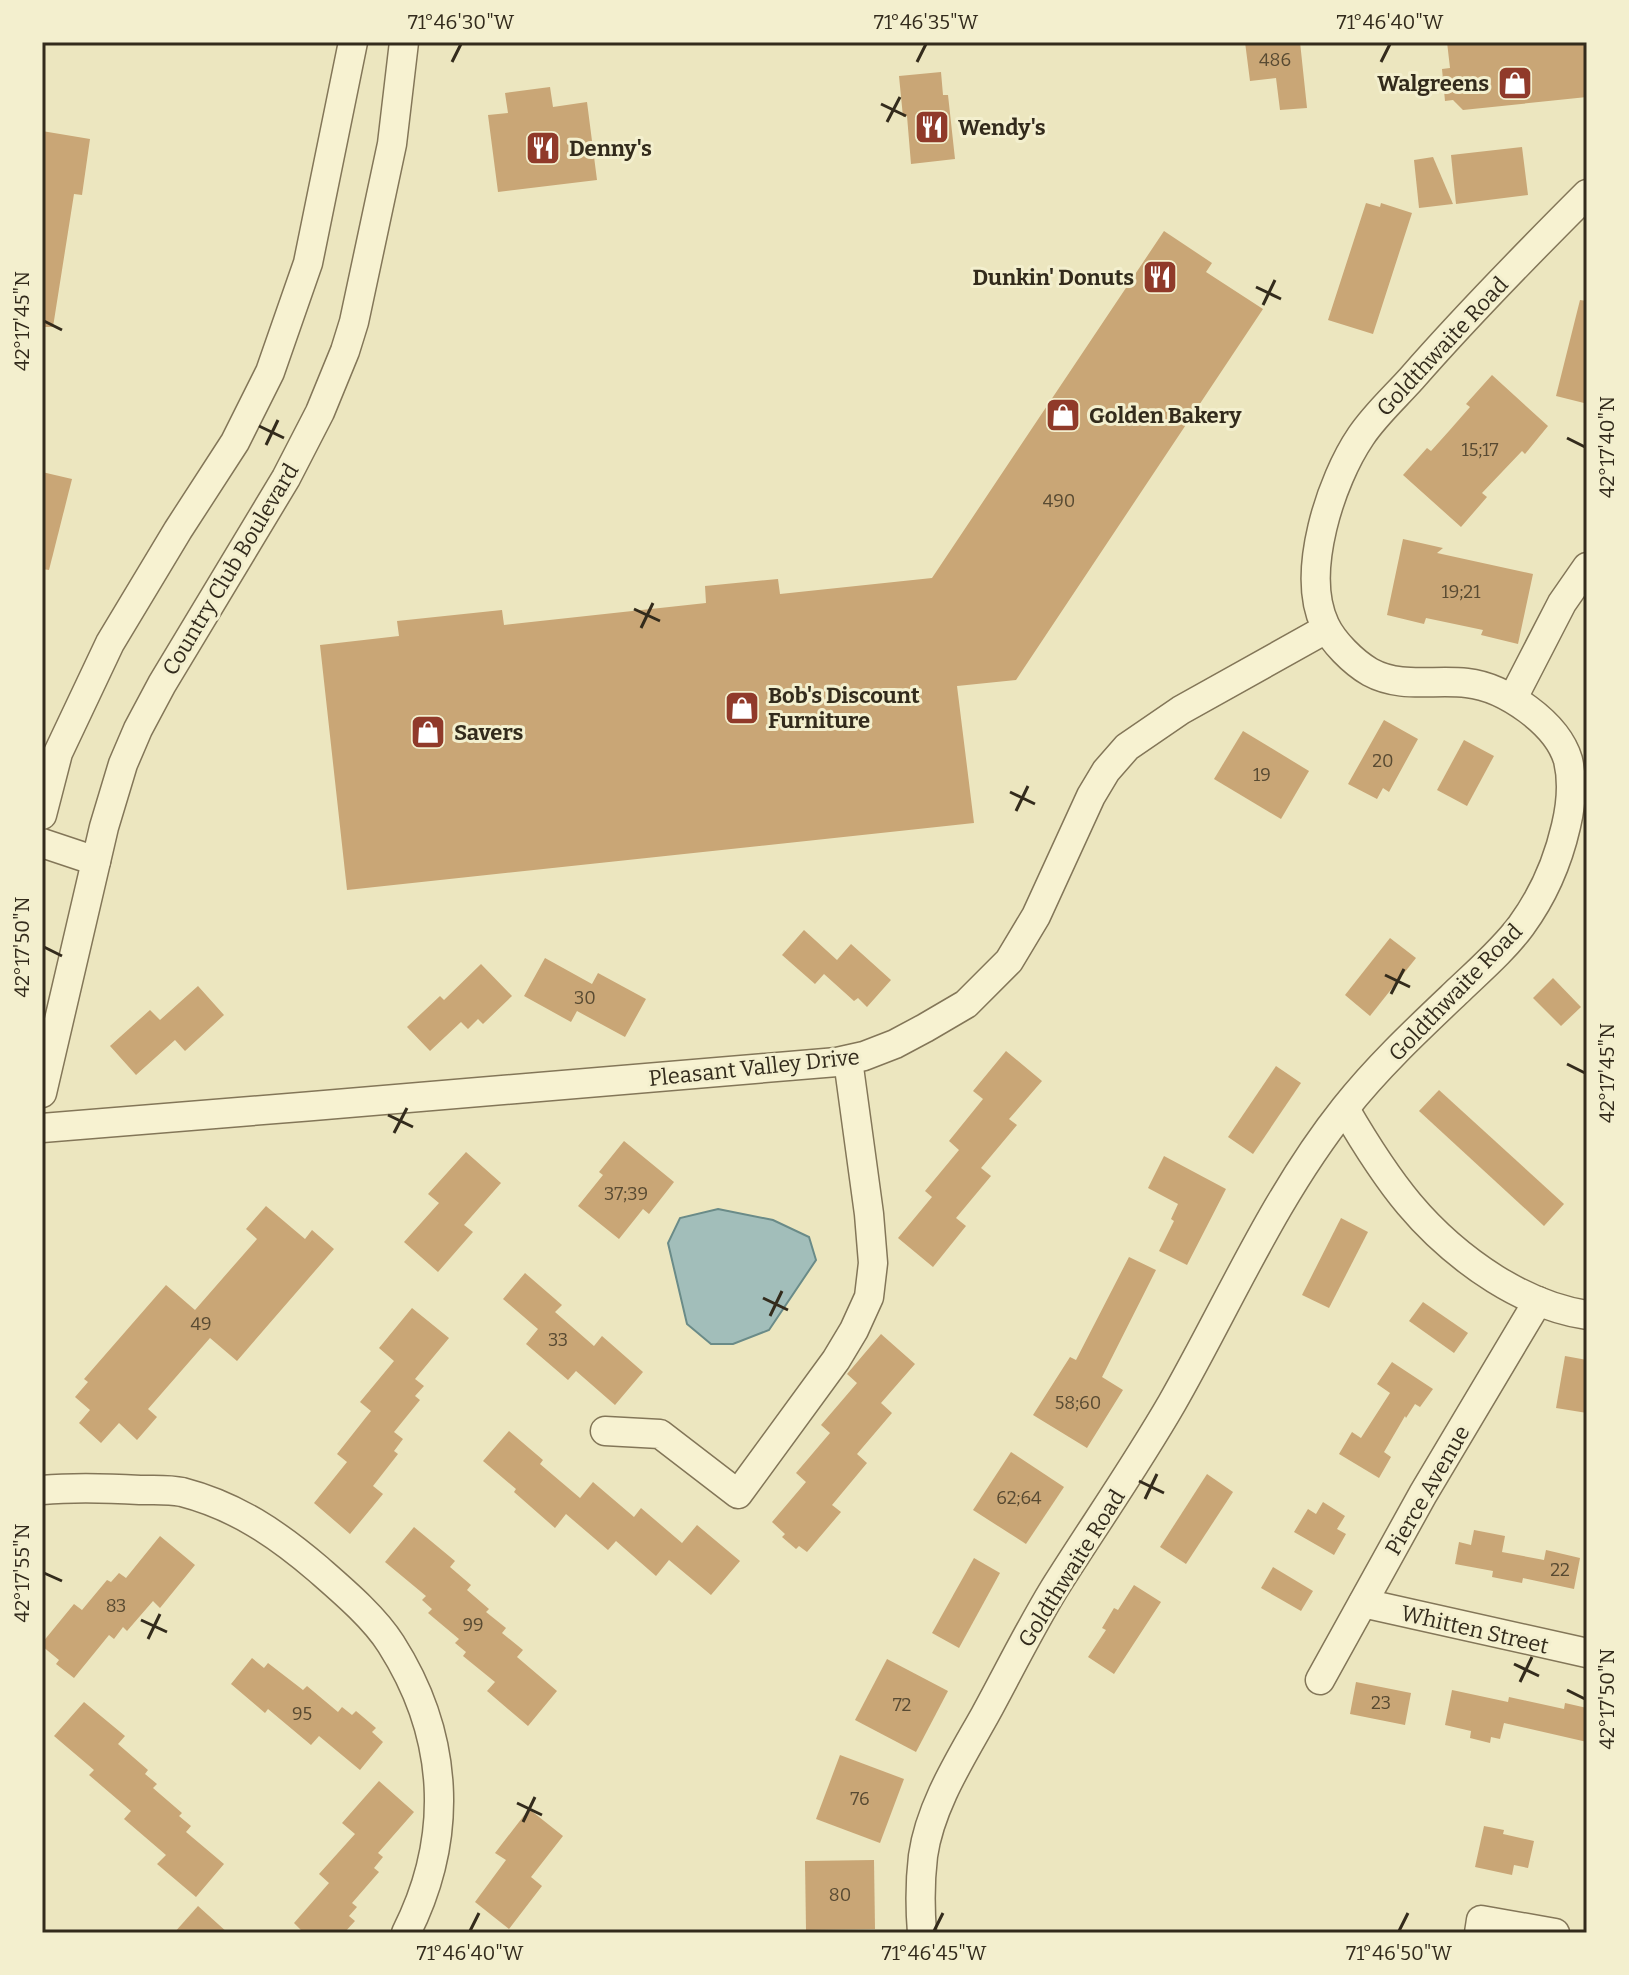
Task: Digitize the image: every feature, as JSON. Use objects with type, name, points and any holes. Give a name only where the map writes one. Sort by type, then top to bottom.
[{"type":"street","points":[[42,815],[58,753],[110,643],[235,442],[270,372],[308,263],[353,42]]},
{"type":"street","name":"Country Club Boulevard","points":[[42,1093],[113,796],[138,729],[286,478],[320,412],[345,351],[392,144],[404,42]]},
{"type":"street","name":"Goldthwaite Road","points":[[922,1933],[923,1853],[935,1815],[963,1753],[1037,1618],[1120,1491],[1172,1402],[1273,1217],[1345,1109],[1412,1035],[1496,954],[1520,927],[1547,882],[1567,821],[1571,788],[1567,756],[1540,720],[1513,698],[1472,683],[1433,684],[1386,679],[1366,670],[1326,629],[1318,606],[1316,579],[1320,539],[1339,478],[1363,433],[1470,313],[1587,194]]},
{"type":"street","points":[[1513,698],[1562,603],[1587,567]]},
{"type":"street","name":"Pleasant Valley Drive","points":[[42,1128],[495,1093],[848,1060],[895,1044],[966,1004],[1009,961],[1036,916],[1091,796],[1106,771],[1127,747],[1181,710],[1326,629]]},
{"type":"street","points":[[42,843],[96,861]]},
{"type":"street","points":[[605,1431],[660,1434],[738,1494],[836,1360],[869,1297],[873,1263],[868,1199],[848,1060]]},
{"type":"street","points":[[1345,1109],[1374,1160],[1433,1233],[1464,1259],[1522,1295],[1565,1311],[1587,1315]]},
{"type":"street","name":"Pierce Avenue","points":[[1320,1680],[1423,1494],[1538,1301]]},
{"type":"street","points":[[42,1490],[178,1491],[234,1510],[276,1534],[301,1554],[342,1589],[389,1641],[422,1700],[436,1753],[440,1805],[435,1846],[422,1899],[406,1933]]},
{"type":"street","name":"Whitten Street","points":[[1363,1603],[1587,1653]]},
{"type":"street","points":[[1480,1926],[1555,1933]]},
{"type":"water","points":[[718,1209],[773,1220],[809,1237],[816,1260],[769,1330],[733,1344],[711,1344],[687,1324],[668,1243],[680,1218]]},
{"type":"building","points":[[1245,42],[1300,42],[1307,108],[1280,110],[1276,78],[1250,81]]},
{"type":"building","name":"Walgreens","points":[[1447,42],[1587,42],[1587,97],[1463,110],[1453,100],[1445,101],[1442,69],[1450,68]]},
{"type":"building","name":"Wendy's","points":[[941,72],[943,95],[948,95],[955,159],[911,164],[907,116],[903,117],[899,76]]},
{"type":"building","name":"Denny's","points":[[550,87],[553,107],[587,102],[597,180],[498,192],[488,115],[508,113],[505,93]]},
{"type":"building","points":[[42,131],[90,139],[82,195],[74,194],[53,327],[42,327]]},
{"type":"building","points":[[1522,147],[1528,195],[1456,204],[1451,155]]},
{"type":"building","points":[[1433,157],[1453,204],[1419,208],[1414,160]]},
{"type":"building","points":[[1366,203],[1380,207],[1381,203],[1412,213],[1373,334],[1328,320]]},
{"type":"building","points":[[1164,231],[1212,263],[1206,272],[1263,309],[1016,680],[957,686],[974,823],[347,890],[320,645],[399,636],[397,621],[502,610],[504,625],[706,603],[705,586],[778,579],[780,594],[932,578]]},
{"type":"building","points":[[1580,300],[1587,301],[1587,391],[1584,403],[1556,396]]},
{"type":"building","points":[[1492,375],[1548,426],[1525,454],[1522,451],[1482,493],[1487,497],[1461,527],[1403,475],[1427,448],[1431,451],[1449,431],[1470,407],[1466,404]]},
{"type":"building","points":[[42,472],[72,479],[49,570],[42,569]]},
{"type":"building","points":[[1403,539],[1443,548],[1437,553],[1533,574],[1518,644],[1481,635],[1483,630],[1426,618],[1424,624],[1387,615]]},
{"type":"building","points":[[1384,720],[1418,739],[1389,792],[1383,788],[1377,799],[1348,784]]},
{"type":"building","points":[[1243,731],[1309,771],[1281,819],[1214,779]]},
{"type":"building","points":[[1464,740],[1494,756],[1467,806],[1437,790]]},
{"type":"building","points":[[804,930],[837,960],[851,944],[891,980],[867,1007],[858,998],[854,1001],[824,974],[815,984],[782,955]]},
{"type":"building","points":[[1390,938],[1416,958],[1370,1016],[1345,995]]},
{"type":"building","points":[[545,958],[592,984],[598,973],[646,999],[625,1037],[577,1011],[571,1022],[524,996]]},
{"type":"building","points":[[481,964],[512,996],[483,1024],[478,1019],[468,1029],[461,1022],[430,1051],[407,1027],[440,996],[444,1000]]},
{"type":"building","points":[[1553,978],[1581,1007],[1561,1026],[1533,998]]},
{"type":"building","points":[[198,986],[224,1015],[185,1051],[175,1040],[136,1075],[110,1046],[150,1010],[160,1020]]},
{"type":"building","points":[[1006,1051],[1042,1081],[1009,1119],[1017,1125],[981,1168],[991,1176],[956,1218],[966,1226],[933,1267],[898,1238],[932,1197],[925,1191],[959,1150],[949,1141],[983,1099],[973,1091]]},
{"type":"building","points":[[1276,1066],[1301,1083],[1253,1154],[1228,1137]]},
{"type":"building","points":[[1439,1090],[1564,1204],[1544,1226],[1419,1111]]},
{"type":"building","points":[[624,1141],[674,1182],[649,1214],[643,1209],[619,1239],[578,1206],[603,1175],[599,1172]]},
{"type":"building","points":[[466,1152],[501,1183],[464,1225],[473,1232],[438,1272],[404,1242],[439,1203],[428,1194]]},
{"type":"building","points":[[1164,1156],[1226,1189],[1187,1265],[1159,1251],[1174,1221],[1171,1219],[1178,1204],[1148,1188]]},
{"type":"building","points":[[266,1206],[305,1239],[312,1230],[334,1249],[237,1361],[210,1338],[148,1409],[157,1417],[137,1440],[119,1423],[101,1443],[79,1423],[90,1410],[75,1397],[88,1382],[84,1379],[166,1285],[195,1310],[257,1239],[246,1229]]},
{"type":"building","points":[[1341,1218],[1368,1232],[1329,1308],[1302,1295]]},
{"type":"building","points":[[1129,1257],[1156,1270],[1102,1377],[1123,1390],[1087,1448],[1033,1415],[1070,1357],[1076,1360]]},
{"type":"building","points":[[525,1273],[562,1305],[555,1312],[594,1346],[602,1336],[643,1372],[615,1405],[576,1371],[568,1380],[526,1344],[538,1329],[503,1299]]},
{"type":"building","points":[[1423,1302],[1468,1333],[1454,1353],[1409,1321]]},
{"type":"building","points":[[412,1308],[449,1338],[415,1379],[424,1386],[415,1396],[420,1400],[394,1432],[403,1439],[394,1451],[398,1454],[373,1486],[383,1494],[350,1534],[314,1503],[347,1462],[337,1454],[371,1411],[360,1402],[394,1361],[379,1348]]},
{"type":"building","points":[[881,1334],[915,1364],[881,1403],[892,1413],[857,1454],[867,1463],[832,1505],[841,1512],[807,1552],[799,1546],[796,1549],[782,1537],[785,1534],[772,1522],[806,1482],[796,1473],[830,1433],[821,1425],[857,1383],[847,1374]]},
{"type":"building","points":[[1565,1356],[1587,1360],[1587,1413],[1556,1408]]},
{"type":"building","points":[[1392,1362],[1433,1389],[1420,1407],[1415,1404],[1405,1416],[1384,1452],[1391,1457],[1379,1478],[1339,1454],[1352,1432],[1361,1438],[1390,1393],[1377,1384]]},
{"type":"building","points":[[509,1431],[543,1460],[540,1464],[580,1498],[593,1482],[634,1517],[641,1508],[682,1543],[697,1525],[740,1561],[711,1595],[669,1560],[656,1576],[616,1541],[608,1550],[566,1514],[555,1528],[483,1461]]},
{"type":"building","points":[[1011,1452],[1064,1487],[1026,1544],[973,1510]]},
{"type":"building","points":[[1207,1474],[1233,1492],[1186,1564],[1160,1547]]},
{"type":"building","points":[[1323,1502],[1345,1516],[1337,1529],[1346,1534],[1334,1555],[1294,1532],[1308,1509],[1316,1514]]},
{"type":"building","points":[[414,1527],[455,1561],[450,1567],[471,1585],[467,1590],[489,1609],[486,1612],[506,1628],[502,1633],[523,1650],[517,1657],[557,1691],[528,1726],[487,1691],[495,1682],[463,1656],[466,1652],[455,1643],[459,1639],[428,1613],[432,1609],[422,1600],[426,1596],[385,1562]]},
{"type":"building","points":[[1474,1530],[1505,1536],[1502,1552],[1544,1560],[1546,1550],[1580,1558],[1574,1589],[1523,1578],[1522,1583],[1492,1577],[1493,1571],[1455,1564],[1459,1542],[1471,1545]]},
{"type":"building","points":[[160,1536],[195,1565],[160,1608],[153,1601],[127,1631],[123,1627],[114,1639],[109,1635],[74,1678],[56,1664],[59,1660],[42,1643],[74,1604],[82,1610],[107,1580],[111,1582],[119,1573],[126,1578]]},
{"type":"building","points":[[974,1558],[1000,1573],[959,1648],[932,1633]]},
{"type":"building","points":[[1273,1567],[1313,1591],[1301,1611],[1261,1588]]},
{"type":"building","points":[[1134,1585],[1161,1602],[1114,1674],[1088,1657],[1106,1630],[1102,1628],[1114,1608],[1118,1610]]},
{"type":"building","points":[[252,1658],[264,1668],[268,1663],[303,1690],[307,1686],[338,1712],[342,1707],[352,1715],[356,1711],[376,1728],[372,1732],[383,1742],[360,1770],[319,1736],[311,1745],[268,1709],[265,1713],[231,1684]]},
{"type":"building","points":[[887,1659],[948,1691],[916,1752],[855,1720]]},
{"type":"building","points":[[1356,1682],[1411,1693],[1405,1725],[1350,1714]]},
{"type":"building","points":[[1452,1690],[1508,1702],[1509,1697],[1564,1709],[1565,1703],[1587,1708],[1587,1742],[1504,1723],[1500,1739],[1491,1737],[1490,1743],[1470,1738],[1471,1731],[1445,1725]]},
{"type":"building","points":[[84,1702],[125,1736],[118,1744],[148,1770],[145,1774],[157,1784],[153,1788],[182,1813],[179,1816],[191,1826],[186,1832],[224,1864],[196,1897],[157,1864],[166,1855],[124,1819],[131,1811],[89,1775],[94,1770],[54,1736]]},
{"type":"building","points":[[840,1755],[904,1779],[880,1843],[816,1819]]},
{"type":"building","points":[[379,1781],[414,1812],[378,1853],[383,1857],[374,1868],[379,1872],[352,1903],[357,1907],[349,1916],[355,1921],[344,1933],[304,1933],[294,1923],[329,1883],[319,1874],[355,1834],[342,1823]]},
{"type":"building","points":[[529,1809],[563,1836],[531,1877],[542,1886],[509,1929],[475,1902],[506,1860],[495,1853]]},
{"type":"building","points":[[1484,1826],[1534,1841],[1528,1868],[1514,1865],[1512,1875],[1475,1867]]},
{"type":"building","points":[[874,1860],[875,1929],[806,1930],[805,1861]]},
{"type":"building","points":[[198,1906],[228,1933],[174,1933]]},
{"type":"place","name":"Walgreens","points":[[1515,83]]},
{"type":"place","name":"Wendy's","points":[[932,127]]},
{"type":"place","name":"Denny's","points":[[543,148]]},
{"type":"place","name":"Dunkin' Donuts","points":[[1160,277]]},
{"type":"place","name":"Golden Bakery","points":[[1063,415]]},
{"type":"place","name":"Bob's Discount Furniture","points":[[742,708]]},
{"type":"place","name":"Savers","points":[[428,732]]}]
